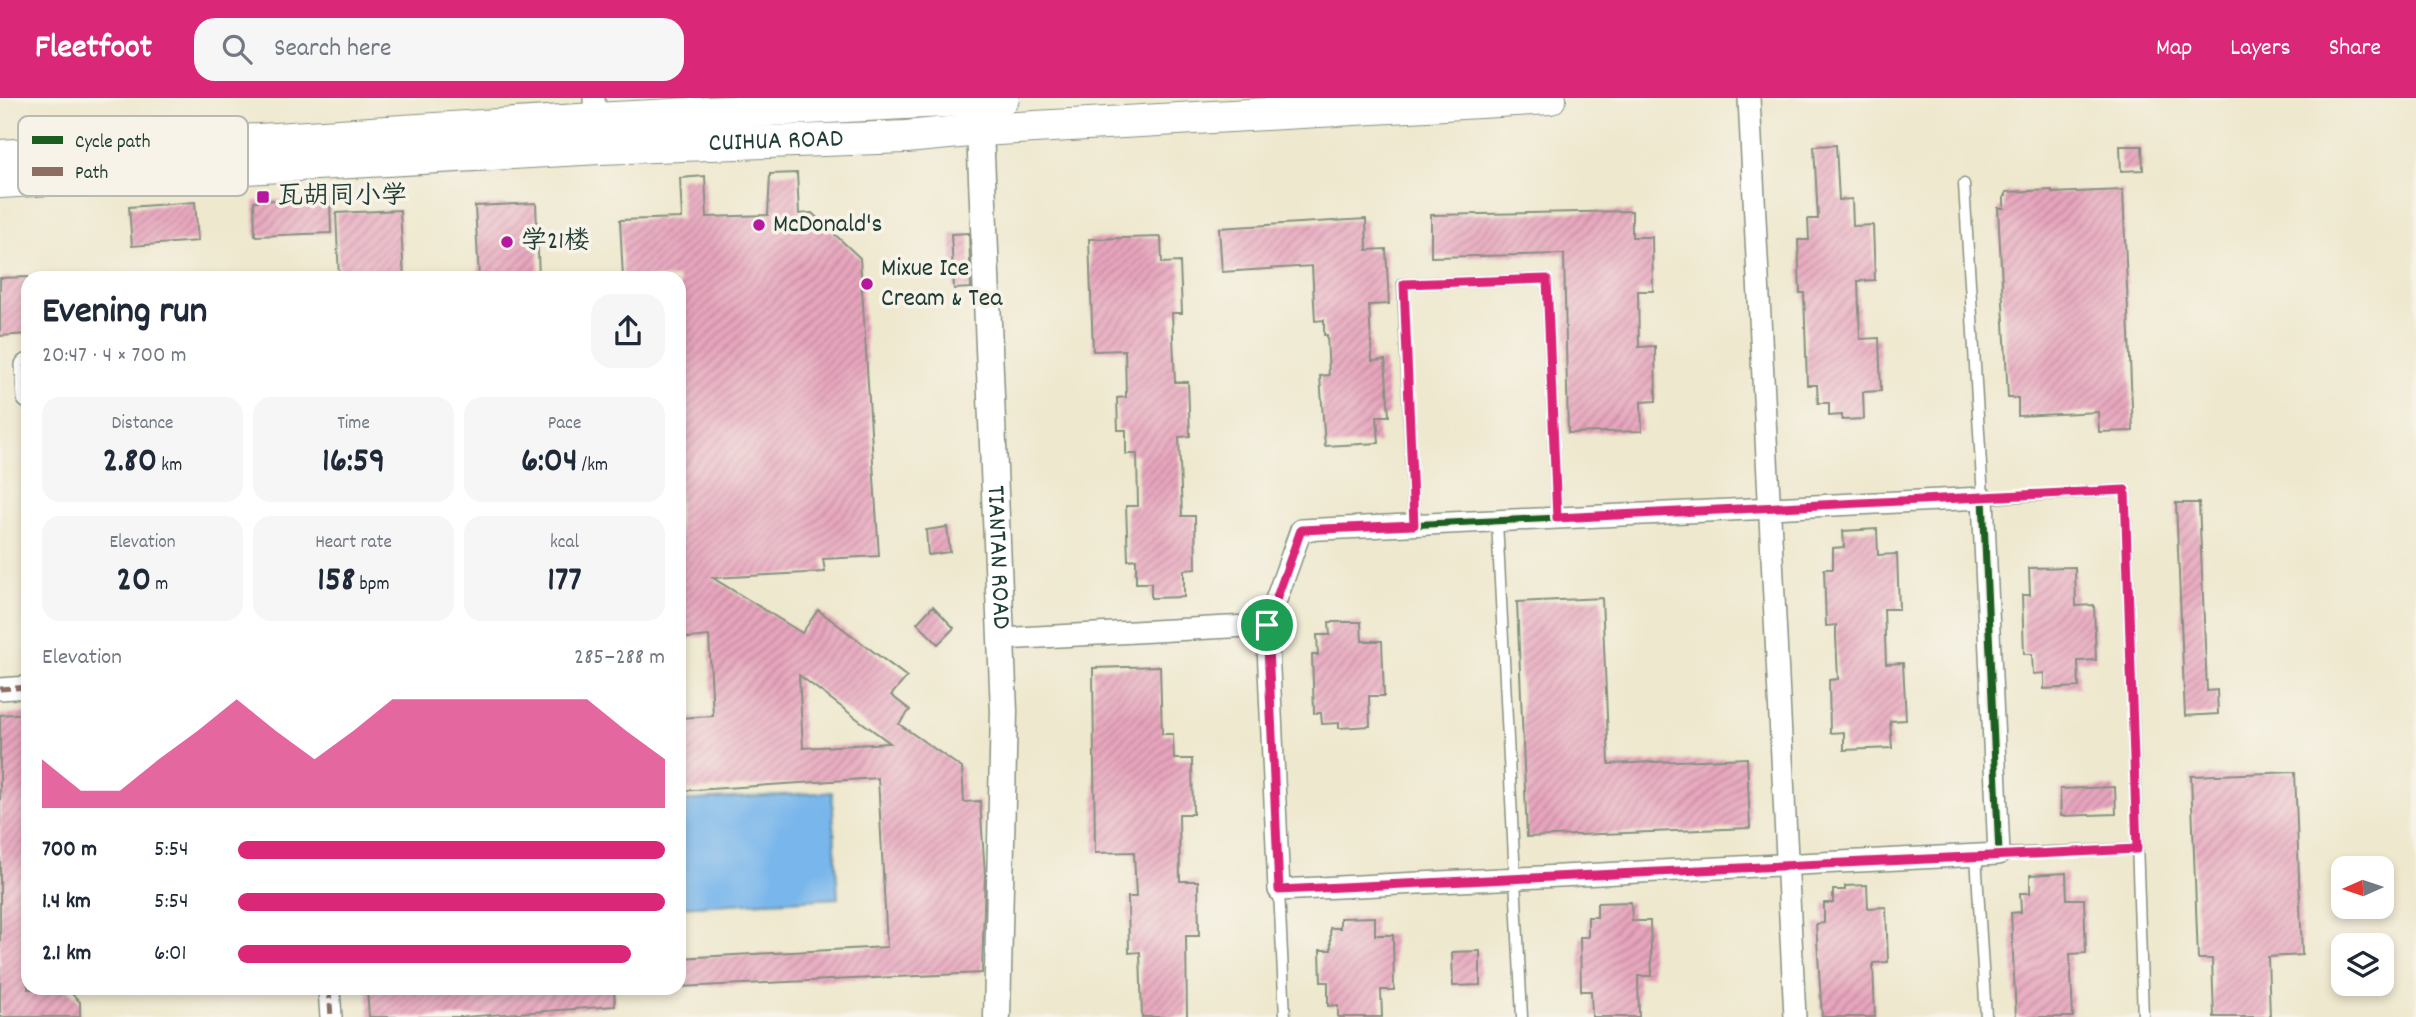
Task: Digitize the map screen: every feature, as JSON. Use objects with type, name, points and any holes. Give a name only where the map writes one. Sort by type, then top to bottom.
[{"type":"main road","name":"CUIHUA ROAD","points":[[248,136],[594,109],[986,109],[1550,98]]},
{"type":"main road","name":"CUIHUA ROAD","points":[[248,167],[598,148],[906,137],[986,109]]},
{"type":"main road","name":"CUIHUA ROAD","points":[[0,156],[18,155]]},
{"type":"main road","name":"CUIHUA ROAD","points":[[0,181],[18,180]]},
{"type":"street","points":[[1749,98],[1795,1017]]},
{"type":"street","name":"TIANTAN ROAD","points":[[986,109],[1004,711],[997,1017]]},
{"type":"street","points":[[1983,498],[1999,854],[1279,890],[1267,625],[1301,530],[1768,508],[1983,498]]},
{"type":"street","points":[[1001,639],[1267,625]]},
{"type":"street","points":[[0,689],[21,688]]},
{"type":"street","points":[[329,995],[331,1017]]},
{"type":"lane","points":[[1964,184],[1983,498],[2125,490],[2143,1017]]},
{"type":"lane","points":[[1414,525],[1404,284],[1547,279],[1557,518]]},
{"type":"lane","points":[[1497,521],[1522,1017]]},
{"type":"lane","points":[[1999,854],[2137,849]]},
{"type":"lane","points":[[1976,856],[1986,1017]]},
{"type":"lane","points":[[1279,890],[1285,1017]]},
{"type":"water","points":[[832,792],[838,898],[686,907],[686,801]]},
{"type":"building","points":[[1836,145],[1839,200],[1852,199],[1853,226],[1873,225],[1875,280],[1858,281],[1860,339],[1879,338],[1881,391],[1863,392],[1864,419],[1842,420],[1842,415],[1829,416],[1829,403],[1818,403],[1817,385],[1807,385],[1804,293],[1800,293],[1798,240],[1809,240],[1808,219],[1818,219],[1814,146]]},
{"type":"building","points":[[2120,146],[2142,146],[2143,170],[2121,171]]},
{"type":"building","points":[[797,173],[799,214],[812,213],[860,258],[879,556],[823,559],[825,572],[713,578],[802,633],[818,610],[907,677],[891,695],[910,710],[899,724],[962,768],[964,802],[980,801],[985,874],[982,973],[686,987],[686,958],[887,947],[878,778],[686,791],[686,718],[713,716],[709,636],[686,638],[686,271],[623,271],[620,220],[682,218],[680,178],[705,176],[707,217],[768,215],[770,174]],"holes":[[[799,675],[890,743],[803,748]]]},
{"type":"building","points":[[2052,190],[2052,193],[2123,190],[2133,431],[2099,432],[2098,412],[2018,416],[2018,398],[2008,398],[1998,208],[2004,208],[2006,192]]},
{"type":"building","points":[[330,198],[331,233],[255,236],[254,201]]},
{"type":"building","points":[[195,202],[198,241],[132,246],[129,207]]},
{"type":"building","name":"学21楼","points":[[536,203],[539,271],[479,271],[475,206]]},
{"type":"building","points":[[400,210],[404,271],[339,271],[336,213]]},
{"type":"building","points":[[1632,211],[1632,237],[1652,237],[1653,291],[1638,291],[1639,347],[1655,346],[1656,401],[1641,402],[1642,431],[1568,433],[1564,254],[1431,257],[1431,215]]},
{"type":"building","points":[[1366,219],[1367,250],[1386,249],[1389,304],[1369,305],[1372,361],[1385,360],[1389,416],[1377,416],[1379,443],[1325,446],[1320,376],[1329,375],[1327,335],[1324,335],[1324,320],[1315,321],[1312,266],[1222,272],[1219,228]]},
{"type":"building","points":[[969,233],[971,288],[954,289],[951,234]]},
{"type":"building","points":[[1161,237],[1162,263],[1180,262],[1182,313],[1172,313],[1175,382],[1188,382],[1190,436],[1179,437],[1182,516],[1195,516],[1196,569],[1184,570],[1184,597],[1151,598],[1151,583],[1136,583],[1136,559],[1128,560],[1126,506],[1138,506],[1137,454],[1126,454],[1126,430],[1118,430],[1117,398],[1126,397],[1125,350],[1093,351],[1089,239]]},
{"type":"building","points":[[21,277],[21,334],[0,336],[0,278]]},
{"type":"building","points":[[2176,503],[2199,503],[2207,691],[2217,690],[2218,714],[2185,716]]},
{"type":"building","points":[[947,527],[950,552],[928,555],[926,530]]},
{"type":"building","points":[[1877,529],[1878,555],[1897,554],[1899,609],[1884,609],[1886,664],[1903,663],[1906,720],[1890,721],[1892,748],[1844,750],[1844,732],[1830,733],[1829,680],[1838,679],[1836,625],[1826,626],[1824,569],[1833,569],[1833,548],[1844,547],[1843,531]]},
{"type":"building","points":[[2075,567],[2076,606],[2094,605],[2096,660],[2078,661],[2079,687],[2044,689],[2044,673],[2033,674],[2032,654],[2024,654],[2022,595],[2030,595],[2029,568]]},
{"type":"building","points":[[1602,598],[1609,764],[1747,758],[1750,828],[1527,837],[1517,602]]},
{"type":"building","points":[[933,606],[954,628],[938,644],[917,623]]},
{"type":"building","points":[[1329,622],[1361,622],[1362,641],[1382,641],[1384,696],[1369,696],[1370,726],[1339,728],[1339,723],[1322,724],[1321,713],[1314,713],[1312,655],[1318,655],[1317,635],[1330,635]]},
{"type":"building","points":[[1160,666],[1162,734],[1173,734],[1174,759],[1192,759],[1193,814],[1179,814],[1180,881],[1198,881],[1199,936],[1186,936],[1187,1017],[1142,1017],[1140,952],[1129,953],[1128,897],[1136,897],[1134,852],[1095,853],[1093,668]]},
{"type":"building","points":[[21,714],[21,995],[73,995],[80,1002],[80,1017],[0,1017],[0,715]]},
{"type":"building","points":[[2295,772],[2302,955],[2268,957],[2270,1017],[2214,1017],[2212,959],[2198,959],[2191,776]]},
{"type":"building","points":[[2115,787],[2116,814],[2061,816],[2060,789]]},
{"type":"building","points":[[2066,873],[2067,899],[2084,899],[2086,953],[2070,954],[2073,1017],[2016,1017],[2011,913],[2021,912],[2020,893],[2030,893],[2030,875]]},
{"type":"building","points":[[1867,885],[1868,908],[1886,907],[1888,962],[1873,963],[1875,1017],[1822,1017],[1816,924],[1824,923],[1824,903],[1833,903],[1833,890],[1845,890],[1845,886]]},
{"type":"building","points":[[1631,902],[1632,921],[1650,921],[1652,976],[1638,976],[1639,1017],[1592,1017],[1591,991],[1581,991],[1580,937],[1588,937],[1588,917],[1597,917],[1597,903]]},
{"type":"building","points":[[1375,917],[1375,935],[1393,935],[1394,990],[1381,990],[1382,1017],[1338,1017],[1338,1005],[1328,1006],[1328,982],[1321,982],[1320,950],[1331,950],[1330,928],[1340,928],[1340,918]]},
{"type":"building","points":[[1480,951],[1480,985],[1453,986],[1452,952]]},
{"type":"building","points":[[367,995],[614,995],[615,1006],[463,1017],[369,1017]]},
{"type":"marked path","points":[[0,689],[21,688]]},
{"type":"marked path","points":[[329,995],[331,1017]]},
{"type":"cycle path","points":[[1983,498],[1999,854],[1279,890],[1267,625],[1301,530],[1983,498]]},
{"type":"place","name":"瓦胡同小学","points":[[263,197]]},
{"type":"place","name":"McDonald's","points":[[759,225]]},
{"type":"place","name":"学21楼","points":[[507,242]]},
{"type":"place","name":"Mixue Ice Cream & Tea","points":[[867,284]]},
{"type":"route","points":[[1547,279],[1557,518],[2125,490],[2137,849],[1279,890],[1267,625],[1301,530],[1414,525],[1404,284],[1547,279]]}]
